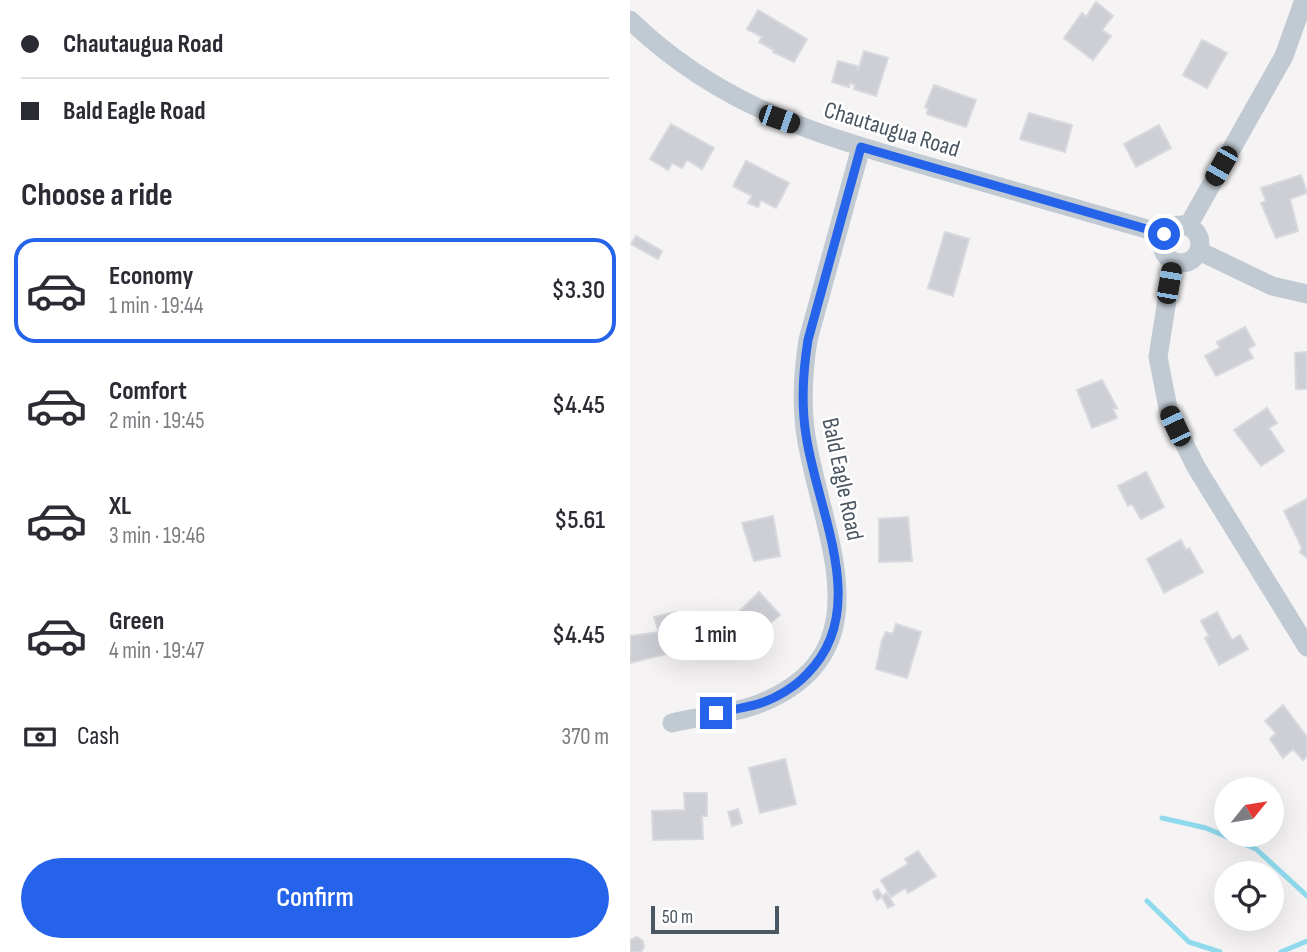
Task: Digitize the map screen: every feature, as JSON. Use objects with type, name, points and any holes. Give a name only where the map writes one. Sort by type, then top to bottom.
[{"type":"street","points":[[1188,226],[1284,57],[1304,0]]},
{"type":"street","name":"Chautaugua Road","points":[[630,20],[674,59],[739,101],[779,119],[861,147],[1164,234]]},
{"type":"street","name":"Bald Eagle Road","points":[[672,723],[759,704],[781,693],[801,681],[821,661],[834,634],[838,573],[806,435],[803,372],[808,340],[861,147]]},
{"type":"street","points":[[1199,251],[1197,233],[1188,226],[1175,225],[1164,234],[1161,246],[1173,262],[1158,357],[1169,414],[1196,467],[1307,648]]},
{"type":"street","points":[[1173,262],[1186,263],[1199,251]]},
{"type":"street","points":[[1199,251],[1272,286],[1307,294]]},
{"type":"building","points":[[1096,2],[1113,16],[1102,30],[1111,36],[1093,60],[1064,38],[1082,13],[1086,17]]},
{"type":"building","points":[[758,10],[807,39],[794,62],[773,52],[774,50],[759,42],[762,37],[747,29]]},
{"type":"building","points":[[1202,40],[1227,53],[1207,88],[1183,75]]},
{"type":"building","points":[[864,51],[888,58],[876,96],[854,89],[855,85],[850,83],[849,87],[832,82],[838,61],[857,66],[858,71]]},
{"type":"building","points":[[934,85],[976,100],[966,127],[927,114],[928,109],[925,107]]},
{"type":"building","points":[[1029,113],[1072,125],[1065,152],[1020,139]]},
{"type":"building","points":[[671,124],[714,148],[702,169],[687,160],[682,168],[672,163],[668,170],[650,159]]},
{"type":"building","points":[[1159,125],[1171,148],[1136,167],[1124,144]]},
{"type":"building","points":[[746,161],[789,183],[776,208],[761,200],[758,207],[748,203],[752,196],[733,186]]},
{"type":"building","points":[[1301,175],[1307,193],[1290,199],[1298,231],[1276,238],[1261,203],[1266,201],[1261,188]]},
{"type":"building","points":[[945,232],[969,239],[953,296],[928,288]]},
{"type":"building","points":[[636,236],[662,251],[658,259],[631,244]]},
{"type":"building","points":[[1245,327],[1255,345],[1248,349],[1253,358],[1216,376],[1205,356],[1220,348],[1217,342]]},
{"type":"building","points":[[1307,352],[1307,389],[1296,389],[1295,353]]},
{"type":"building","points":[[1102,380],[1117,408],[1113,409],[1117,418],[1092,428],[1077,390]]},
{"type":"building","points":[[1267,408],[1277,423],[1269,428],[1284,451],[1261,466],[1234,430]]},
{"type":"building","points":[[1146,472],[1164,507],[1141,519],[1132,504],[1128,506],[1118,486]]},
{"type":"building","points":[[1307,499],[1307,558],[1300,552],[1302,548],[1284,511]]},
{"type":"building","points":[[773,516],[780,556],[754,561],[742,523]]},
{"type":"building","points":[[908,517],[912,561],[879,562],[879,519]]},
{"type":"building","points":[[1181,540],[1203,572],[1164,593],[1147,559]]},
{"type":"building","points":[[759,592],[780,615],[731,656],[714,636]]},
{"type":"building","points":[[675,612],[682,650],[630,663],[630,636],[659,632],[654,617]]},
{"type":"building","points":[[1217,612],[1232,640],[1240,635],[1248,649],[1219,665],[1205,638],[1209,636],[1201,621]]},
{"type":"building","points":[[896,624],[921,632],[907,678],[876,669],[882,640],[886,632],[893,634]]},
{"type":"building","points":[[1283,705],[1307,737],[1307,756],[1303,760],[1293,749],[1283,758],[1270,739],[1276,733],[1265,721]]},
{"type":"building","points":[[785,759],[796,804],[760,813],[749,768]]},
{"type":"building","points":[[684,793],[707,793],[707,816],[702,816],[703,839],[653,840],[652,811],[685,810]]},
{"type":"building","points":[[738,809],[742,823],[732,826],[728,812]]},
{"type":"building","points":[[918,851],[936,876],[908,893],[905,888],[891,897],[881,880],[908,864],[905,859]]},
{"type":"building","points":[[878,889],[882,896],[887,893],[894,905],[888,908],[882,897],[877,900],[873,892]]},
{"type":"building","points":[[637,937],[643,941],[644,947],[641,952],[630,952],[630,940]]},
{"type":"waterway","points":[[1162,818],[1206,828],[1256,849],[1307,896]]},
{"type":"waterway","points":[[1147,901],[1189,942],[1220,952]]},
{"type":"waterway","points":[[1281,952],[1307,941]]},
{"type":"route","points":[[716,713],[759,704],[801,681],[821,661],[834,634],[838,573],[806,435],[803,372],[808,340],[861,147],[1164,234]]}]
